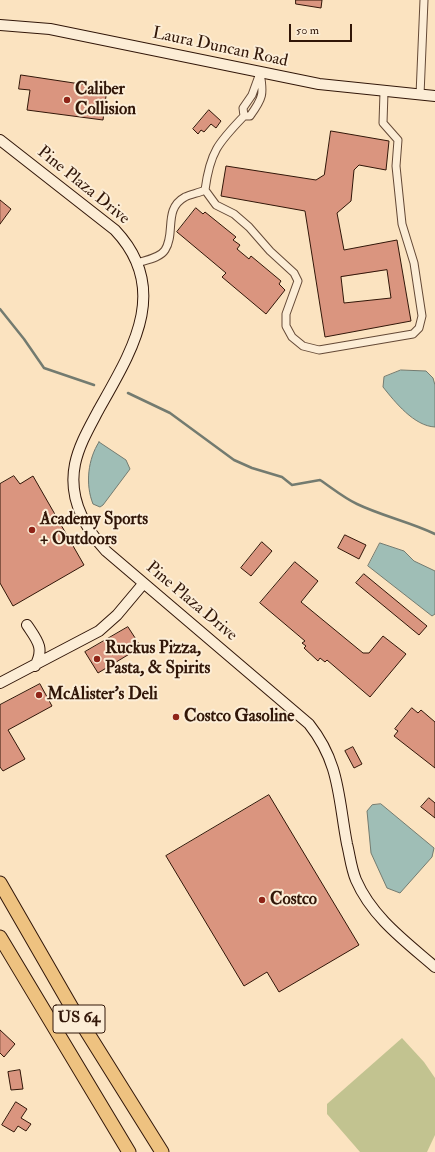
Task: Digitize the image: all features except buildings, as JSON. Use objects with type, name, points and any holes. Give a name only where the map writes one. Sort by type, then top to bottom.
[{"type":"highway","name":"US 64","points":[[0,884],[72,1008],[162,1152]]},
{"type":"highway","name":"US 64","points":[[0,937],[129,1152]]},
{"type":"street","points":[[420,95],[424,0]]},
{"type":"street","name":"Laura Duncan Road","points":[[0,25],[50,29],[319,84],[384,92],[435,96]]},
{"type":"street","points":[[244,116],[243,108],[252,95],[260,73]]},
{"type":"street","points":[[260,73],[264,91],[259,104],[250,116],[244,116],[221,139],[214,151],[208,173],[206,190],[216,205],[234,214],[249,227],[270,251],[294,273],[298,281],[286,314],[286,326],[298,342],[319,350],[414,334],[420,328],[422,316],[414,264],[402,224],[396,166],[398,140],[383,123],[384,92]]},
{"type":"street","name":"Pine Plaza Drive","points":[[0,140],[115,230],[128,245],[138,263],[141,273],[144,296],[141,323],[131,348],[85,436],[75,464],[74,483],[78,508],[83,521],[93,537],[106,551],[143,584],[300,714],[316,733],[323,743],[332,762],[352,869],[361,891],[376,914],[435,967]]},
{"type":"street","points":[[138,263],[156,257],[165,251],[168,241],[172,210],[178,203],[185,197],[206,190]]},
{"type":"street","points":[[0,683],[35,666],[99,631],[117,615],[143,584]]},
{"type":"street","points":[[27,625],[40,647],[39,658],[35,666]]},
{"type":"green space","points":[[402,1038],[424,1062],[435,1078],[435,1135],[427,1152],[360,1152],[327,1114],[327,1104]]},
{"type":"water","points":[[401,370],[426,371],[433,378],[435,385],[435,427],[427,426],[412,418],[399,406],[383,387],[384,377]]},
{"type":"water","points":[[99,442],[126,460],[130,469],[100,507],[93,504],[88,480],[92,456]]},
{"type":"water","points":[[380,543],[404,551],[414,561],[435,571],[435,614],[432,616],[368,566]]},
{"type":"water","points":[[381,804],[434,848],[432,857],[400,893],[387,888],[371,853],[367,811],[372,805]]},
{"type":"waterway","points":[[0,309],[24,339],[44,368],[94,385]]},
{"type":"waterway","points":[[128,393],[170,413],[234,460],[252,468],[282,477],[292,485],[320,480],[357,504],[435,534]]},
{"type":"place","name":"Caliber Collision","points":[[67,100]]},
{"type":"place","name":"Academy Sports + Outdoors","points":[[32,530]]},
{"type":"place","name":"Ruckus Pizza, Pasta, & Spirits","points":[[97,659]]},
{"type":"place","name":"McAlister's Deli","points":[[39,695]]},
{"type":"place","name":"Costco Gasoline","points":[[176,717]]},
{"type":"place","name":"Costco","points":[[262,900]]}]
